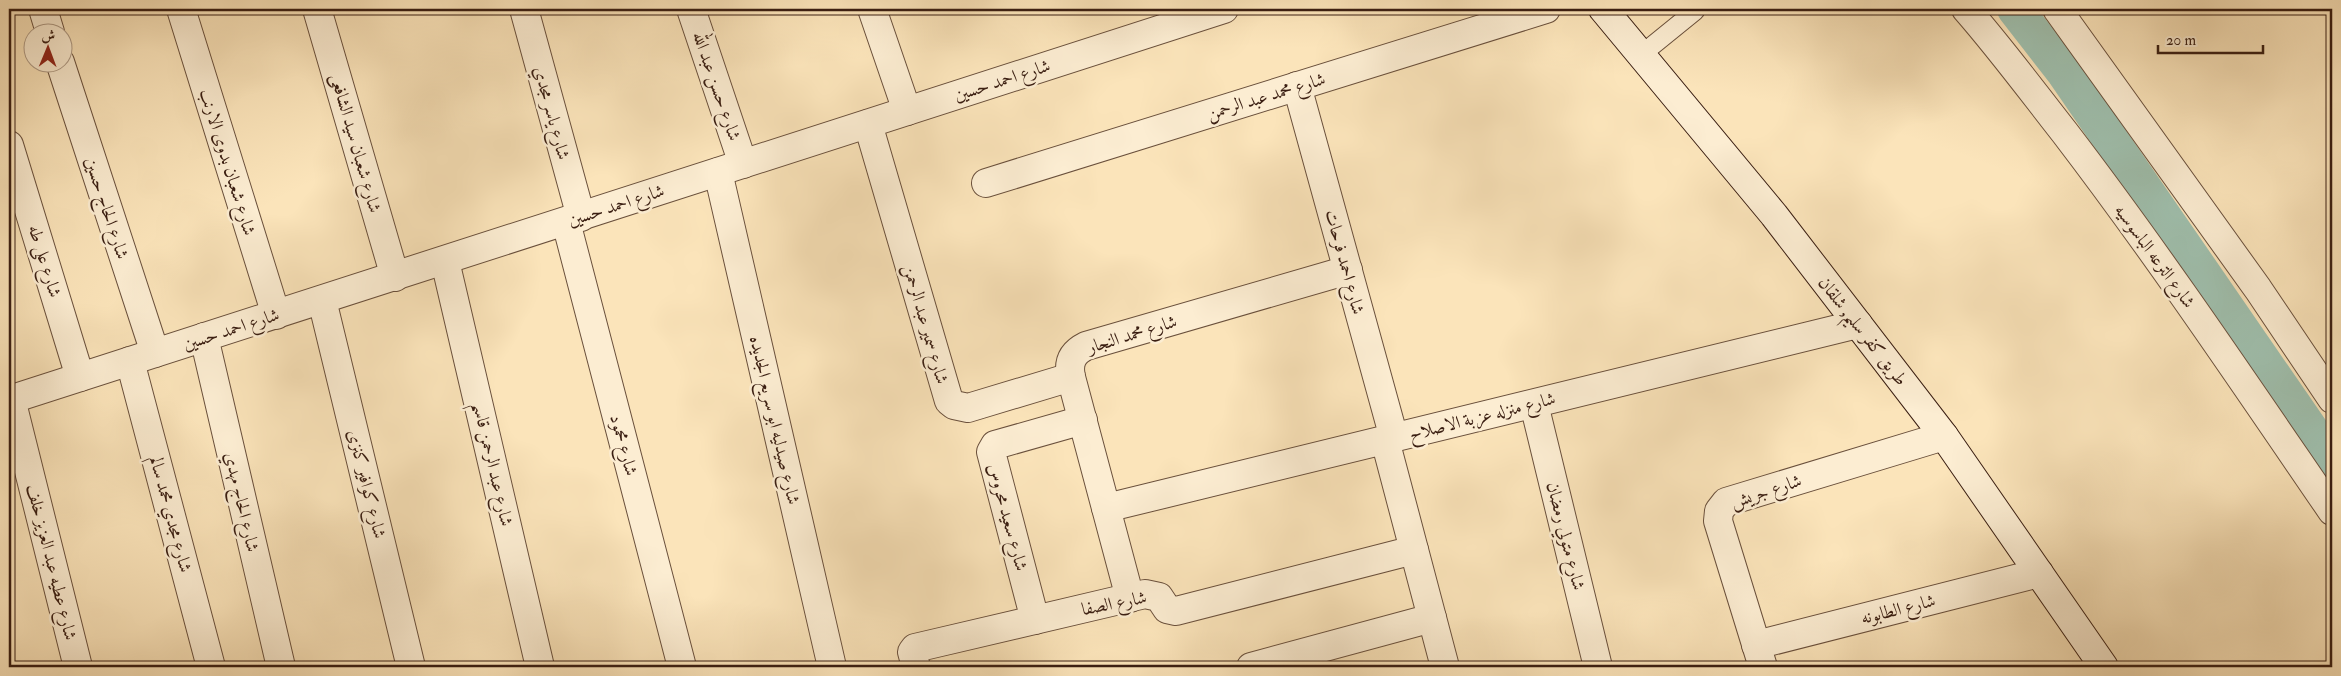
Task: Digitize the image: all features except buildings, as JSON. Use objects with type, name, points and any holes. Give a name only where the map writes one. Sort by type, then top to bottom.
[{"type":"street","points":[[43,9],[47,22]]},
{"type":"street","name":"شارع شعبان بدوى الارنب","points":[[181,9],[276,315]]},
{"type":"street","name":"شارع شعبان سيد الشافعى","points":[[317,9],[395,277]]},
{"type":"street","name":"شارع ياسر مجدي","points":[[524,9],[573,219]]},
{"type":"street","name":"شارع حسن عبد الله","points":[[691,9],[731,168]]},
{"type":"street","points":[[872,9],[907,111]]},
{"type":"street","name":"شارع احمد حسين","points":[[10,399],[395,277],[1224,9]]},
{"type":"street","name":"شارع محمد عبد الرحمن","points":[[986,183],[1546,9]]},
{"type":"street","name":"طريق كفر سليم, شلقان","points":[[1603,9],[1774,216],[1944,436],[2104,667]]},
{"type":"street","name":"شارع الترعه الباسوسيه","points":[[1966,9],[1995,43],[2107,188],[2208,330],[2332,511]]},
{"type":"street","points":[[2057,9],[2258,289],[2332,399]]},
{"type":"street","name":"شارع الحاج حسين","points":[[63,72],[143,357]]},
{"type":"street","name":"شارع احمد فرحات","points":[[1297,86],[1348,270],[1414,550],[1445,667]]},
{"type":"street","name":"شارع سمير عبد الرحمن","points":[[868,124],[948,401],[954,405],[968,408],[1071,377]]},
{"type":"street","name":"شارع على طه","points":[[9,145],[80,377]]},
{"type":"street","name":"شارع صيدليه ابو سريع الجديده","points":[[731,168],[832,667]]},
{"type":"street","name":"شارع محمود","points":[[573,219],[682,667]]},
{"type":"street","name":"شارع عبد الرحمن قاسم","points":[[445,260],[540,667]]},
{"type":"street","name":"شارع محمد النجار","points":[[1130,598],[1071,377],[1070,362],[1074,355],[1086,346],[1348,270]]},
{"type":"street","name":"شارع كوافير كنزى","points":[[322,300],[411,667]]},
{"type":"street","name":"شارع منزله عزبة الاصلاح","points":[[1106,508],[1858,324]]},
{"type":"street","name":"شارع الحاج مهدي","points":[[204,337],[281,667]]},
{"type":"street","name":"شارع مجدي محمد سالم","points":[[143,357],[211,667]]},
{"type":"street","name":"شارع عطيه عبد العزيز خلف","points":[[10,399],[78,667]]},
{"type":"street","name":"شارع متولي رمضان","points":[[1534,404],[1598,667]]},
{"type":"street","name":"شارع سعيد محروس","points":[[1035,620],[991,452],[995,444],[1083,420]]},
{"type":"street","name":"شارع جريش","points":[[1759,656],[1718,521],[1722,506],[1726,502],[1944,436]]},
{"type":"street","name":"شارع الصفا","points":[[916,667],[912,652],[915,648],[1145,594],[1159,597],[1167,608],[1176,611],[1414,550]]},
{"type":"street","name":"شارع الطابونه","points":[[1759,656],[2039,573]]},
{"type":"street","points":[[1251,667],[1340,655],[1432,618]]},
{"type":"lane","points":[[1642,54],[1695,11]]},
{"type":"waterway","points":[[2015,9],[2064,72],[2332,461]]}]
